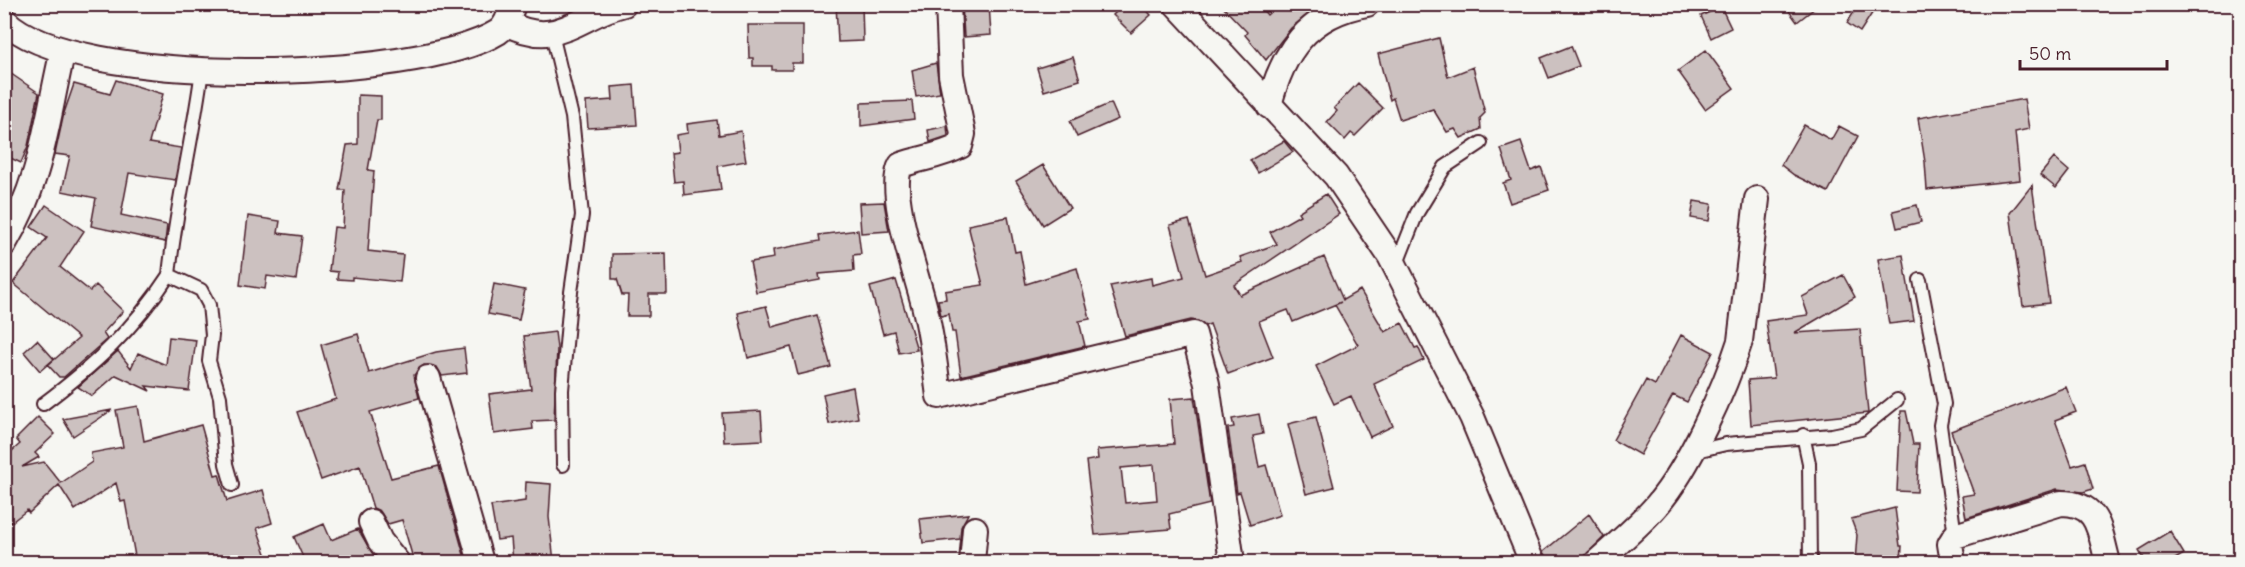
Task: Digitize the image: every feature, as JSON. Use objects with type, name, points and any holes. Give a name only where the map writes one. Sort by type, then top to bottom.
[{"type":"street","points":[[4,20],[13,28],[63,50],[106,59],[202,70],[332,68],[430,56],[499,31],[510,14],[526,33],[552,34],[624,4]]},
{"type":"street","points":[[948,4],[951,75],[963,135],[960,146],[950,152],[922,157],[901,165],[895,179],[906,241],[925,310],[939,396],[1194,334],[1207,384],[1232,562]]},
{"type":"street","points":[[1176,4],[1336,176],[1396,267],[1472,417],[1532,562]]},
{"type":"street","points":[[1269,106],[1285,58],[1327,10],[1367,4]]},
{"type":"street","points":[[4,244],[20,218],[40,166],[63,50]]},
{"type":"street","points":[[1597,562],[1657,505],[1683,469],[1733,364],[1740,341],[1757,199]]},
{"type":"street","points":[[428,378],[482,562]]},
{"type":"street","points":[[1953,562],[1950,544],[1955,536],[2061,503],[2074,503],[2087,507],[2093,516],[2108,562]]},
{"type":"street","points":[[371,522],[380,541],[397,562]]},
{"type":"street","points":[[972,562],[975,529]]},
{"type":"lane","points":[[552,34],[572,117],[582,215],[570,299],[562,390],[563,465]]},
{"type":"lane","points":[[43,404],[94,365],[150,303],[169,275],[174,227],[194,134],[202,70]]},
{"type":"lane","points":[[1396,267],[1417,213],[1444,167],[1481,143]]},
{"type":"lane","points":[[169,275],[201,290],[209,305],[212,335],[209,361],[220,397],[226,464],[232,485]]},
{"type":"lane","points":[[1920,280],[1944,405],[1940,425],[1955,536]]},
{"type":"lane","points":[[1691,453],[1726,444],[1803,435],[1832,435],[1861,429],[1897,400]]},
{"type":"lane","points":[[1803,435],[1809,463],[1810,562]]},
{"type":"building","points":[[836,4],[862,4],[863,41],[838,42]]},
{"type":"building","points":[[962,4],[989,4],[991,35],[964,37]]},
{"type":"building","points":[[1124,4],[1141,4],[1151,15],[1131,33],[1113,15]]},
{"type":"building","points":[[1220,4],[1258,4],[1267,15],[1279,4],[1315,4],[1317,7],[1291,28],[1266,60],[1245,35],[1247,32]]},
{"type":"building","points":[[1784,4],[1820,4],[1797,22]]},
{"type":"building","points":[[1859,4],[1878,4],[1860,32],[1847,23]]},
{"type":"building","points":[[1721,7],[1731,28],[1711,38],[1701,16]]},
{"type":"building","points":[[748,25],[803,25],[803,63],[792,63],[792,70],[772,70],[772,66],[753,66],[753,58],[749,58]]},
{"type":"building","points":[[1439,38],[1448,77],[1473,67],[1485,113],[1480,118],[1481,129],[1461,138],[1455,129],[1447,132],[1433,109],[1400,120],[1393,98],[1390,100],[1378,54]]},
{"type":"building","points":[[1571,46],[1579,66],[1549,78],[1541,58]]},
{"type":"building","points":[[1706,50],[1734,88],[1705,109],[1678,71]]},
{"type":"building","points":[[1073,57],[1080,80],[1044,91],[1037,68]]},
{"type":"building","points":[[936,63],[940,93],[916,97],[912,70]]},
{"type":"building","points":[[4,69],[39,93],[28,146],[21,163],[4,155]]},
{"type":"building","points":[[116,80],[163,94],[149,143],[181,148],[175,180],[129,173],[121,215],[167,225],[165,242],[91,226],[96,198],[62,191],[70,156],[55,154],[64,113],[74,84],[110,94]]},
{"type":"building","points":[[1358,83],[1383,108],[1355,136],[1351,133],[1345,140],[1327,122],[1337,111],[1334,108]]},
{"type":"building","points":[[634,85],[637,125],[588,128],[586,102],[613,100],[612,87]]},
{"type":"building","points":[[358,95],[381,96],[381,120],[377,120],[368,170],[374,171],[368,251],[403,255],[400,282],[352,277],[352,280],[337,279],[338,272],[329,271],[334,227],[343,228],[345,190],[339,190],[347,145],[358,144]]},
{"type":"building","points":[[2024,99],[2029,129],[2015,132],[2020,180],[1927,190],[1918,118]]},
{"type":"building","points":[[912,101],[914,119],[861,126],[861,103]]},
{"type":"building","points":[[1111,103],[1118,119],[1077,137],[1070,121]]},
{"type":"building","points":[[717,120],[719,135],[741,131],[746,161],[718,166],[721,190],[684,195],[683,181],[674,182],[671,153],[678,152],[676,135],[688,133],[687,124]]},
{"type":"building","points":[[1804,125],[1831,140],[1839,126],[1858,136],[1828,192],[1794,175],[1781,165]]},
{"type":"building","points":[[947,126],[948,136],[930,142],[928,130]]},
{"type":"building","points":[[1284,141],[1293,152],[1258,173],[1250,160]]},
{"type":"building","points":[[1521,142],[1531,171],[1541,167],[1549,190],[1510,203],[1503,183],[1511,180],[1501,149]]},
{"type":"building","points":[[2054,158],[2069,171],[2056,188],[2040,175]]},
{"type":"building","points":[[1043,165],[1070,208],[1043,225],[1016,181]]},
{"type":"building","points":[[2032,185],[2049,303],[2023,306],[2010,213]]},
{"type":"building","points":[[1326,194],[1339,214],[1234,285],[1240,295],[1324,257],[1343,300],[1360,290],[1385,332],[1402,323],[1424,360],[1374,384],[1393,426],[1370,437],[1351,396],[1334,404],[1316,366],[1358,345],[1335,305],[1341,302],[1293,322],[1288,310],[1259,321],[1273,357],[1228,374],[1210,324],[1205,326],[1198,321],[1191,320],[1125,336],[1110,286],[1151,278],[1152,285],[1184,277],[1170,225],[1189,220],[1205,275],[1242,262],[1240,257],[1277,244],[1270,232],[1300,215],[1298,212]]},
{"type":"building","points":[[1694,201],[1712,204],[1709,221],[1691,218]]},
{"type":"building","points":[[884,202],[889,231],[861,233],[859,203]]},
{"type":"building","points":[[46,205],[84,231],[60,267],[90,291],[96,285],[123,311],[103,333],[107,339],[64,377],[59,377],[48,365],[79,338],[13,283],[47,238],[31,227]]},
{"type":"building","points":[[1917,205],[1921,222],[1897,228],[1893,211]]},
{"type":"building","points":[[248,216],[280,221],[278,233],[302,236],[296,280],[267,276],[265,289],[240,285]]},
{"type":"building","points":[[1008,217],[1015,252],[1020,251],[1026,284],[1077,268],[1090,319],[1079,321],[1085,346],[961,376],[955,332],[952,332],[949,314],[941,316],[938,300],[946,299],[945,291],[983,285],[968,225]]},
{"type":"building","points":[[858,230],[861,254],[853,255],[854,271],[819,274],[820,280],[756,292],[750,262],[774,258],[773,250],[820,241],[819,235]]},
{"type":"building","points":[[666,253],[667,294],[649,294],[649,316],[627,316],[628,295],[622,295],[617,279],[612,279],[612,254]]},
{"type":"building","points":[[1903,255],[1914,321],[1889,324],[1878,259]]},
{"type":"building","points":[[1843,275],[1855,297],[1794,333],[1860,329],[1868,413],[1751,425],[1748,380],[1774,378],[1766,321],[1808,315],[1802,297]]},
{"type":"building","points":[[896,280],[917,350],[899,353],[894,331],[883,334],[870,287]]},
{"type":"building","points":[[494,284],[525,290],[519,320],[488,314]]},
{"type":"building","points":[[766,306],[772,327],[817,315],[831,367],[798,375],[791,347],[748,358],[738,313]]},
{"type":"building","points":[[555,332],[557,348],[554,420],[532,421],[533,429],[494,434],[489,394],[531,389],[524,336]]},
{"type":"building","points":[[358,334],[369,373],[436,352],[464,348],[467,373],[442,376],[437,367],[424,365],[414,375],[419,398],[370,412],[391,478],[439,466],[466,562],[414,562],[402,520],[388,524],[380,511],[373,508],[360,466],[321,480],[297,412],[336,399],[321,345]]},
{"type":"building","points":[[1681,335],[1713,352],[1687,402],[1673,395],[1640,455],[1613,440],[1646,380],[1655,385]]},
{"type":"building","points":[[169,337],[196,340],[189,391],[146,386],[150,391],[116,375],[92,396],[78,387],[118,351],[131,368],[138,353],[166,365]]},
{"type":"building","points":[[37,340],[54,359],[40,371],[24,352]]},
{"type":"building","points":[[853,387],[858,418],[829,424],[823,394]]},
{"type":"building","points":[[2066,387],[2076,412],[2055,420],[2072,466],[2085,462],[2093,489],[2083,492],[2057,489],[1966,518],[1962,496],[1974,494],[1951,431]]},
{"type":"building","points":[[1194,397],[1210,504],[1169,514],[1171,529],[1095,535],[1086,461],[1098,459],[1097,450],[1174,444],[1170,399]],"holes":[[[1154,465],[1157,500],[1125,503],[1121,468]]]},
{"type":"building","points":[[138,406],[144,441],[201,425],[215,475],[219,474],[227,501],[263,490],[272,523],[257,528],[269,562],[136,562],[125,501],[121,502],[116,483],[75,510],[59,485],[29,513],[27,510],[4,528],[4,458],[20,444],[16,439],[38,417],[55,434],[35,453],[39,457],[22,467],[44,462],[61,483],[92,462],[91,453],[123,447],[116,410]]},
{"type":"building","points":[[112,410],[73,436],[63,419]]},
{"type":"building","points":[[761,411],[763,440],[724,442],[722,413]]},
{"type":"building","points":[[1901,411],[1906,411],[1913,444],[1919,444],[1917,492],[1897,491]]},
{"type":"building","points":[[1259,414],[1263,434],[1253,436],[1259,467],[1266,465],[1280,515],[1250,525],[1240,492],[1237,493],[1228,428],[1234,427],[1232,419]]},
{"type":"building","points":[[1316,417],[1334,487],[1306,494],[1288,424]]},
{"type":"building","points":[[526,482],[551,484],[549,517],[554,562],[513,562],[511,538],[497,540],[491,506],[525,501]]},
{"type":"building","points":[[1895,508],[1900,546],[1902,546],[1901,562],[1855,562],[1857,535],[1851,519]]},
{"type":"building","points":[[968,514],[961,527],[960,539],[923,543],[920,519]]},
{"type":"building","points":[[1589,514],[1604,537],[1579,562],[1549,562],[1543,552]]},
{"type":"building","points":[[324,524],[331,540],[358,529],[374,556],[358,562],[305,562],[294,537]]},
{"type":"building","points":[[2170,531],[2184,554],[2170,562],[2146,562],[2139,550]]}]
